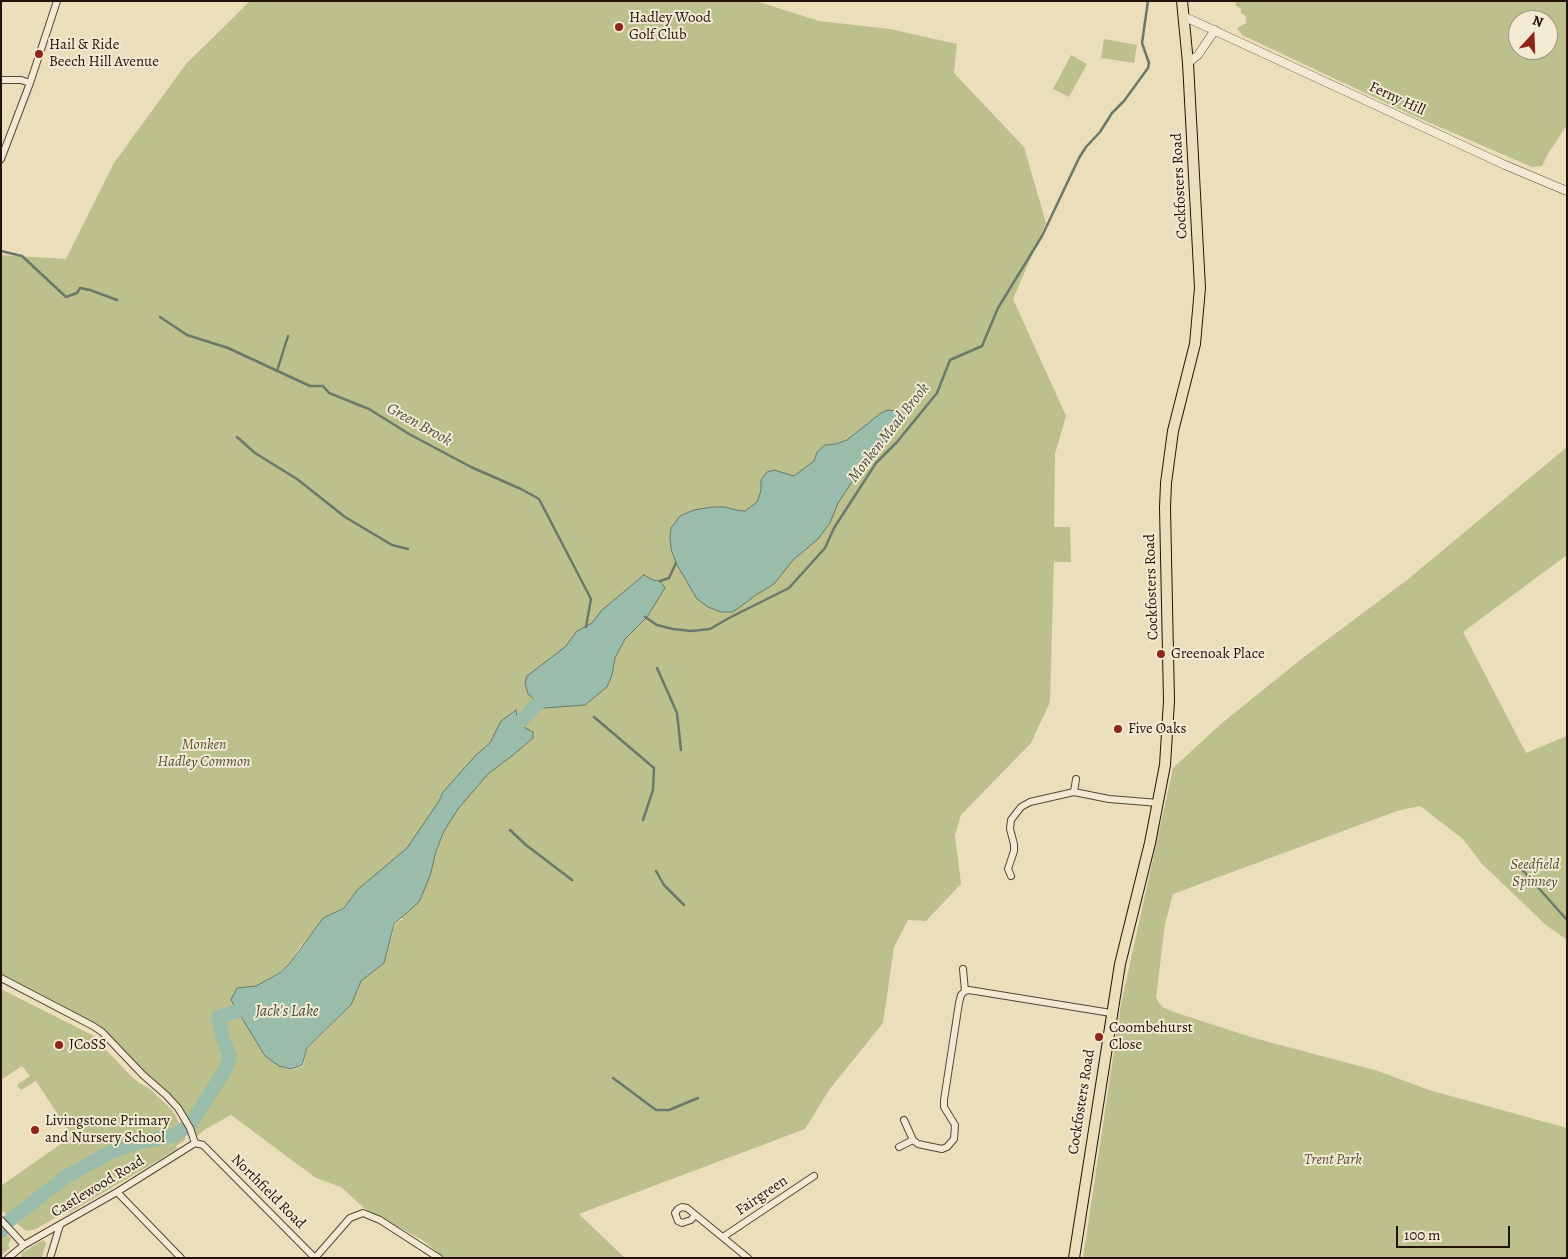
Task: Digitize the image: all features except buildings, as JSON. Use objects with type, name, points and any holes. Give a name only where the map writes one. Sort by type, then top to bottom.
[{"type":"main road","name":"Cockfosters Road","points":[[1074,1258],[1120,964],[1159,803],[1165,765],[1169,701],[1166,483],[1173,432],[1194,344],[1200,288],[1188,63],[1182,1]]},
{"type":"street","points":[[1,160],[30,83],[57,1]]},
{"type":"street","name":"Ferny Hill","points":[[1183,16],[1505,165],[1567,191]]},
{"type":"street","points":[[1188,63],[1198,55],[1215,30]]},
{"type":"street","points":[[1,80],[20,80],[30,83]]},
{"type":"street","points":[[1074,792],[1076,779]]},
{"type":"street","points":[[1011,876],[1008,869],[1014,851],[1014,844],[1010,828],[1015,813],[1030,802],[1074,792],[1108,799],[1159,803]]},
{"type":"street","points":[[963,970],[965,991]]},
{"type":"street","points":[[1,978],[102,1032],[178,1108],[195,1143]]},
{"type":"street","points":[[904,1120],[913,1140],[925,1146],[942,1149],[947,1147],[954,1139],[956,1125],[944,1107],[944,1100],[959,1003],[961,995],[965,991],[969,990],[1111,1013]]},
{"type":"street","points":[[900,1147],[913,1140]]},
{"type":"street","name":"Northfield Road","points":[[195,1143],[203,1145],[315,1258]]},
{"type":"street","name":"Castlewood Road","points":[[8,1258],[24,1245],[117,1192],[195,1143]]},
{"type":"street","name":"Fairgreen","points":[[723,1237],[814,1176]]},
{"type":"street","points":[[117,1192],[181,1258]]},
{"type":"street","points":[[315,1258],[350,1218],[363,1213],[380,1220],[439,1258]]},
{"type":"street","points":[[695,1215],[748,1258]]},
{"type":"street","points":[[1,1220],[24,1245]]},
{"type":"street","points":[[50,1258],[60,1225]]},
{"type":"green space","name":"Monken Hadley Common","points":[[250,1],[756,1],[819,21],[890,29],[957,44],[954,73],[1024,147],[1046,223],[1013,299],[1066,416],[1055,454],[1054,527],[1070,527],[1071,562],[1055,562],[1054,558],[1050,702],[1031,743],[961,815],[955,835],[961,884],[926,921],[908,920],[894,947],[883,1023],[829,1090],[805,1129],[579,1214],[625,1258],[444,1258],[424,1241],[364,1208],[341,1187],[316,1178],[231,1115],[204,1130],[194,1139],[178,1108],[99,1025],[1,975],[1,255],[66,259],[114,163],[186,64]],"holes":[[[358,890],[396,903],[403,920],[400,920],[395,925],[384,963],[361,981],[351,1006],[307,1049],[303,1066],[291,1070],[279,1066],[265,1056],[232,1001],[237,988],[256,986],[281,971],[292,960],[299,948],[325,917],[344,907]]]},
{"type":"green space","points":[[1237,1],[1567,1],[1567,125],[1542,166],[1532,167],[1414,116],[1242,35],[1237,28],[1246,23],[1246,16],[1241,13],[1241,9],[1235,5]]},
{"type":"green space","points":[[1104,39],[1137,45],[1134,63],[1101,58]]},
{"type":"green space","points":[[1071,55],[1087,64],[1069,97],[1053,89]]},
{"type":"green space","points":[[1567,447],[1567,555],[1463,632],[1526,753],[1567,736],[1567,940],[1546,925],[1482,864],[1463,839],[1420,806],[1397,811],[1173,894],[1165,924],[1156,998],[1162,1007],[1174,1012],[1254,1038],[1378,1071],[1429,1090],[1567,1128],[1567,1258],[1083,1258],[1121,1004],[1173,768],[1222,723],[1304,657],[1407,580]]},
{"type":"green space","points":[[1,989],[92,1035],[130,1075],[139,1083],[149,1088],[173,1111],[185,1134],[185,1140],[176,1146],[177,1149],[69,1213],[67,1211],[36,1229],[26,1231],[1,1210],[1,1186],[72,1136],[36,1081],[21,1090],[17,1085],[30,1076],[22,1066],[1,1080]]},
{"type":"green space","points":[[1,1226],[11,1239],[8,1245],[10,1248],[1,1255]]},
{"type":"green space","points":[[43,1240],[46,1243],[42,1258],[21,1257],[22,1253]]},
{"type":"water","points":[[888,410],[896,411],[899,414],[898,421],[856,476],[838,503],[830,523],[818,539],[793,560],[774,584],[733,612],[721,612],[708,607],[697,599],[676,563],[671,549],[671,528],[680,516],[694,510],[712,507],[725,507],[745,511],[757,502],[761,491],[761,480],[767,472],[774,470],[794,476],[814,461],[817,452],[825,445],[847,440],[881,413]]},
{"type":"water","points":[[644,575],[653,580],[660,581],[665,588],[647,617],[625,639],[615,658],[612,675],[607,687],[585,705],[544,708],[528,694],[525,683],[527,676],[565,647],[577,631],[592,623],[602,610]]},
{"type":"water","name":"Jack's Lake","points":[[516,710],[518,724],[533,732],[533,738],[488,774],[458,809],[444,831],[436,851],[430,876],[419,902],[394,924],[384,963],[361,981],[351,1005],[307,1048],[302,1065],[291,1069],[279,1066],[265,1056],[231,1000],[237,988],[256,986],[281,972],[290,963],[323,918],[344,908],[357,890],[407,848],[439,801],[443,792],[476,755],[490,743],[501,721]]},
{"type":"waterway","name":"Monken Mead Brook","points":[[645,617],[657,625],[673,629],[691,631],[710,629],[789,588],[825,548],[834,528],[876,463],[897,442],[937,393],[950,360],[982,346],[998,308],[1042,236],[1079,158],[1148,68],[1149,63],[1142,43],[1148,1]]},
{"type":"waterway","name":"Green Brook","points":[[1,251],[22,256],[66,297],[77,293],[80,288],[117,300]]},
{"type":"waterway","name":"Green Brook","points":[[160,317],[187,335],[228,348],[310,386],[323,386],[329,393],[369,409],[409,434],[471,467],[539,499],[591,599],[586,627]]},
{"type":"waterway","points":[[277,371],[288,336]]},
{"type":"waterway","points":[[237,437],[255,453],[297,479],[345,517],[392,545],[408,549]]},
{"type":"waterway","points":[[660,581],[669,578],[676,563]]},
{"type":"waterway","points":[[657,668],[677,713],[681,750]]},
{"type":"waterway","points":[[518,724],[538,703]]},
{"type":"waterway","points":[[594,717],[654,768],[653,790],[643,820]]},
{"type":"waterway","points":[[510,830],[526,845],[572,880]]},
{"type":"waterway","points":[[1519,866],[1567,920]]},
{"type":"waterway","points":[[656,871],[664,885],[684,905]]},
{"type":"waterway","points":[[1,1231],[5,1224],[67,1176],[111,1152],[140,1142],[172,1136],[190,1125],[225,1070],[230,1057],[218,1017],[238,1011]]},
{"type":"waterway","points":[[613,1078],[656,1110],[669,1110],[698,1098]]},
{"type":"place","name":"Hadley Wood Golf Club","points":[[619,27]]},
{"type":"place","name":"Hail & Ride Beech Hill Avenue","points":[[39,54]]},
{"type":"place","name":"Greenoak Place","points":[[1161,654]]},
{"type":"place","name":"Five Oaks","points":[[1118,729]]},
{"type":"place","name":"Coombehurst Close","points":[[1099,1037]]},
{"type":"place","name":"JCoSS","points":[[59,1045]]},
{"type":"place","name":"Livingstone Primary and Nursery School","points":[[35,1130]]},
{"type":"park label","name":"Seedfield Spinney","points":[[1535,874]]},
{"type":"park label","name":"Trent Park","points":[[1333,1160]]}]
